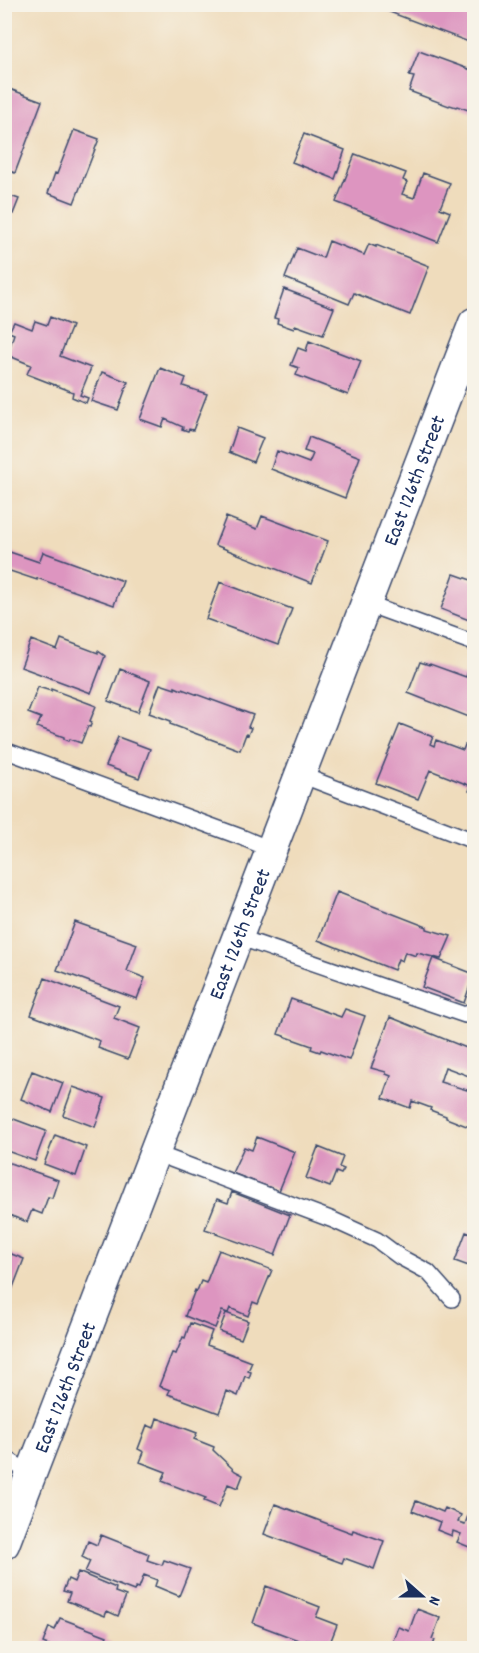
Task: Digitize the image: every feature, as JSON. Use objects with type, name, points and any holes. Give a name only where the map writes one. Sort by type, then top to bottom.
[{"type":"street","name":"East 126th Street","points":[[4,1544],[474,323]]},
{"type":"lane","points":[[366,604],[474,643]]},
{"type":"lane","points":[[4,750],[272,850]]},
{"type":"lane","points":[[301,775],[474,841]]},
{"type":"lane","points":[[238,936],[465,1015],[474,1010]]},
{"type":"lane","points":[[155,1153],[333,1220],[377,1240],[400,1257],[428,1272],[452,1299]]},
{"type":"lane","points":[[4,1457],[31,1473]]},
{"type":"building","points":[[474,4],[474,44],[371,5]]},
{"type":"building","points":[[419,51],[474,71],[474,112],[457,106],[449,106],[409,91],[414,77],[409,76]]},
{"type":"building","points":[[4,87],[42,101],[15,173],[4,169]]},
{"type":"building","points":[[74,130],[99,139],[74,203],[48,193]]},
{"type":"building","points":[[304,134],[345,150],[335,179],[292,162]]},
{"type":"building","points":[[355,154],[406,173],[403,180],[407,182],[402,194],[414,198],[423,173],[450,183],[440,208],[450,212],[438,242],[336,202]]},
{"type":"building","points":[[4,194],[19,199],[13,214],[4,210]]},
{"type":"building","points":[[329,241],[364,255],[369,244],[376,247],[376,245],[429,266],[410,315],[354,293],[349,304],[285,278],[297,248],[323,258]]},
{"type":"building","points":[[284,289],[334,308],[323,335],[295,325],[294,329],[277,323],[278,319],[274,318]]},
{"type":"building","points":[[50,317],[72,326],[60,356],[91,368],[80,395],[88,398],[86,403],[72,397],[73,392],[27,374],[31,365],[7,355],[14,334],[9,332],[14,322],[32,329],[35,321],[47,325]]},
{"type":"building","points":[[309,341],[361,361],[348,395],[296,375],[299,368],[291,365],[298,348],[306,351]]},
{"type":"building","points":[[160,368],[186,378],[183,386],[207,394],[193,430],[182,429],[183,427],[165,419],[162,427],[140,419]]},
{"type":"building","points":[[102,372],[128,382],[118,410],[91,401]]},
{"type":"building","points":[[237,428],[263,438],[253,462],[229,452]]},
{"type":"building","points":[[309,437],[360,457],[345,498],[271,469],[277,451],[309,463],[313,454],[304,451]]},
{"type":"building","points":[[262,516],[328,541],[312,583],[215,545],[226,517],[257,529]]},
{"type":"building","points":[[4,550],[39,562],[43,552],[123,581],[114,605],[4,569]]},
{"type":"building","points":[[454,574],[474,581],[474,622],[441,609]]},
{"type":"building","points":[[220,582],[292,609],[278,645],[206,619]]},
{"type":"building","points":[[61,639],[98,653],[98,651],[105,656],[91,693],[21,667],[31,640],[57,650]]},
{"type":"building","points":[[420,662],[466,677],[469,669],[474,671],[474,719],[408,693]]},
{"type":"building","points":[[120,669],[150,681],[138,712],[108,701]]},
{"type":"building","points":[[160,684],[182,689],[253,715],[248,727],[251,728],[240,750],[170,724],[171,721],[149,713]]},
{"type":"building","points":[[38,687],[51,691],[51,689],[96,706],[90,727],[88,726],[81,743],[70,739],[69,741],[37,727],[41,718],[28,713]]},
{"type":"building","points":[[400,724],[433,737],[430,744],[434,746],[436,740],[463,750],[465,745],[474,748],[471,754],[474,755],[474,793],[469,791],[471,786],[430,770],[418,799],[376,783]]},
{"type":"building","points":[[118,737],[150,749],[139,778],[106,766]]},
{"type":"building","points":[[337,892],[427,927],[427,929],[451,936],[441,959],[417,953],[416,956],[405,952],[402,961],[398,959],[394,970],[318,940]]},
{"type":"building","points":[[75,922],[137,944],[127,971],[145,978],[137,999],[57,970]]},
{"type":"building","points":[[433,958],[474,974],[464,1003],[422,987]]},
{"type":"building","points":[[45,978],[119,1006],[114,1018],[140,1028],[128,1059],[98,1048],[100,1041],[31,1015]]},
{"type":"building","points":[[291,999],[341,1017],[345,1009],[365,1016],[349,1060],[321,1050],[320,1052],[311,1049],[312,1046],[278,1034]]},
{"type":"building","points":[[390,1017],[474,1051],[474,1078],[445,1067],[440,1082],[474,1092],[474,1129],[412,1101],[410,1108],[383,1098],[391,1076],[386,1072],[371,1068]]},
{"type":"building","points":[[32,1071],[63,1083],[52,1112],[21,1099]]},
{"type":"building","points":[[73,1087],[105,1098],[95,1127],[63,1115]]},
{"type":"building","points":[[11,1118],[46,1131],[35,1161],[4,1150],[4,1135]]},
{"type":"building","points":[[55,1135],[86,1147],[76,1176],[44,1164]]},
{"type":"building","points":[[257,1137],[295,1152],[279,1191],[232,1173],[244,1147],[252,1150]]},
{"type":"building","points":[[318,1147],[343,1157],[339,1167],[344,1169],[341,1174],[336,1172],[330,1187],[306,1178]]},
{"type":"building","points":[[4,1161],[58,1180],[52,1198],[48,1197],[42,1214],[32,1210],[27,1222],[4,1213]]},
{"type":"building","points":[[232,1192],[290,1215],[275,1255],[205,1229],[217,1199],[228,1203]]},
{"type":"building","points":[[466,1232],[474,1235],[474,1268],[455,1261]]},
{"type":"building","points":[[219,1250],[272,1270],[258,1304],[253,1302],[248,1316],[230,1308],[228,1313],[222,1311],[215,1328],[185,1316],[195,1290],[197,1291],[201,1281],[206,1283]]},
{"type":"building","points":[[4,1251],[24,1259],[5,1308],[4,1308]]},
{"type":"building","points":[[226,1313],[248,1321],[241,1339],[219,1331]]},
{"type":"building","points":[[190,1323],[212,1331],[207,1345],[252,1362],[248,1371],[251,1372],[249,1378],[245,1376],[238,1396],[227,1391],[219,1413],[168,1394],[170,1390],[159,1386],[172,1353],[176,1354]]},
{"type":"building","points":[[157,1418],[197,1433],[194,1439],[214,1447],[213,1450],[235,1471],[243,1475],[238,1488],[228,1484],[219,1507],[204,1501],[206,1498],[162,1481],[166,1472],[140,1462],[144,1452],[138,1449],[147,1425],[154,1428]]},
{"type":"building","points":[[416,1501],[443,1512],[445,1508],[461,1515],[458,1522],[465,1524],[468,1516],[474,1519],[474,1549],[457,1542],[461,1534],[453,1531],[452,1536],[437,1530],[440,1522],[412,1511]]},
{"type":"building","points":[[275,1504],[352,1533],[353,1530],[384,1541],[374,1569],[344,1558],[342,1563],[264,1534]]},
{"type":"building","points":[[101,1535],[149,1554],[147,1560],[162,1565],[164,1560],[190,1569],[179,1596],[155,1586],[157,1580],[144,1575],[139,1588],[136,1587],[134,1591],[85,1572],[90,1561],[82,1557],[88,1541],[97,1545]]},
{"type":"building","points":[[78,1572],[116,1588],[115,1592],[126,1596],[118,1616],[107,1611],[105,1616],[67,1601],[70,1593],[63,1591],[68,1579],[74,1582]]},
{"type":"building","points":[[266,1586],[320,1607],[316,1617],[337,1625],[328,1648],[307,1640],[306,1643],[253,1623]]},
{"type":"building","points":[[417,1609],[440,1618],[432,1639],[435,1640],[432,1648],[390,1648],[398,1627],[409,1631]]},
{"type":"building","points":[[60,1618],[107,1636],[105,1640],[111,1643],[109,1648],[56,1648],[43,1643],[49,1627],[55,1630]]}]
